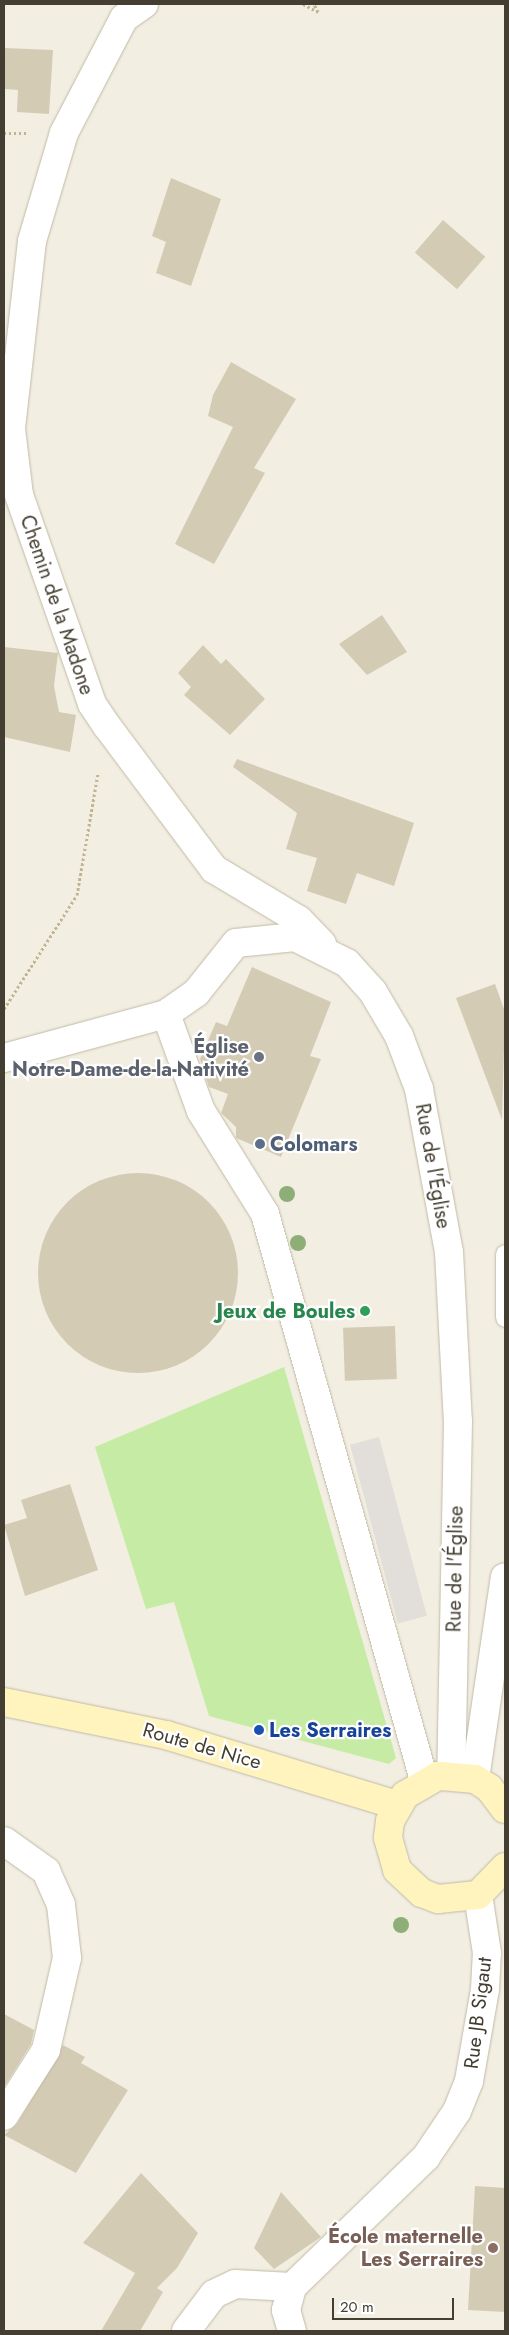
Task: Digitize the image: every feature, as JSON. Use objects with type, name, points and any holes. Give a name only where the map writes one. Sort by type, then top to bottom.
[{"type":"main road","name":"Route de Nice","points":[[4,1702],[166,1735],[396,1805]]},
{"type":"main road","points":[[505,1809],[489,1788],[463,1777],[424,1780],[396,1805],[388,1838],[397,1870],[408,1883],[438,1899],[478,1895],[505,1867]]},
{"type":"street","name":"Chemin de la Madone","points":[[144,4],[124,18],[64,133],[32,241],[11,428],[19,495],[92,704],[106,726],[214,869],[299,920],[333,956]]},
{"type":"street","name":"Rue de l'Église","points":[[4,1058],[166,1014],[196,993],[236,943],[295,937],[347,963],[374,992],[399,1036],[419,1090],[449,1252],[458,1421],[463,1777]]},
{"type":"street","points":[[166,1014],[201,1111],[265,1214],[424,1780]]},
{"type":"street","points":[[463,1777],[505,1577]]},
{"type":"street","points":[[4,1841],[46,1871],[62,1905],[67,1958],[46,2050],[4,2116]]},
{"type":"street","name":"Rue JB Sigaut","points":[[292,2287],[426,2157],[457,2111],[468,2081],[485,1989],[487,1953],[478,1895]]},
{"type":"street","points":[[186,2331],[214,2294],[235,2284],[292,2287],[286,2310],[292,2331]]},
{"type":"lane","points":[[505,1254],[505,1317]]},
{"type":"path","points":[[303,4],[318,12],[314,4]]},
{"type":"path","points":[[4,1009],[77,895],[106,726]]},
{"type":"green space","points":[[284,1367],[396,1758],[389,1764],[209,1716],[174,1602],[146,1609],[95,1447]]},
{"type":"shaded area","points":[[379,1437],[427,1616],[398,1623],[350,1445]]},
{"type":"building","points":[[4,48],[53,50],[49,114],[17,112],[18,90],[4,89]]},
{"type":"building","points":[[171,178],[221,199],[191,286],[156,273],[166,242],[152,236]]},
{"type":"building","points":[[443,220],[485,257],[457,289],[415,252]]},
{"type":"building","points":[[231,362],[296,399],[254,468],[265,473],[214,564],[175,544],[233,427],[208,416],[213,395]]},
{"type":"building","points":[[382,615],[407,652],[367,675],[339,644]]},
{"type":"building","points":[[203,645],[221,664],[226,659],[265,699],[230,735],[184,695],[191,687],[178,673]]},
{"type":"building","points":[[4,647],[58,653],[54,686],[59,712],[76,715],[70,752],[4,737]]},
{"type":"building","points":[[237,759],[414,823],[394,886],[357,873],[346,904],[307,891],[317,858],[286,849],[297,813],[233,767]]},
{"type":"building","name":"Église Notre-Dame-de-la-Nativité","points":[[252,967],[331,1002],[310,1056],[321,1059],[281,1157],[236,1138],[236,1127],[221,1113],[228,1094],[209,1087],[200,1059],[216,1022],[227,1026]]},
{"type":"building","points":[[495,984],[505,1012],[502,1120],[456,998]]},
{"type":"building","points":[[128,1173],[148,1173],[167,1177],[185,1184],[202,1195],[216,1209],[231,1235],[238,1263],[234,1302],[227,1320],[216,1337],[202,1351],[185,1362],[167,1369],[148,1373],[128,1373],[109,1369],[91,1362],[74,1351],[60,1337],[49,1320],[42,1302],[38,1283],[38,1263],[42,1244],[49,1226],[60,1209],[74,1195],[91,1184],[109,1177]]},
{"type":"building","points":[[395,1326],[397,1379],[345,1381],[343,1328]]},
{"type":"building","points":[[70,1484],[98,1570],[25,1596],[4,1525],[27,1518],[21,1500]]},
{"type":"building","points":[[4,2014],[34,2030],[31,2044],[4,2087]]},
{"type":"building","points":[[63,2045],[85,2057],[81,2063],[128,2090],[76,2173],[4,2135],[17,2124]]},
{"type":"building","points":[[141,2173],[198,2233],[177,2268],[157,2288],[163,2292],[140,2331],[101,2331],[135,2273],[83,2243]]},
{"type":"building","points":[[475,2186],[505,2188],[505,2312],[468,2310]]},
{"type":"building","points":[[281,2192],[321,2237],[274,2269],[254,2248]]},
{"type":"place","name":"Église Notre-Dame-de-la-Nativité","points":[[259,1057]]},
{"type":"place","name":"Colomars","points":[[260,1144]]},
{"type":"place","name":"Jeux de Boules","points":[[365,1311]]},
{"type":"place","name":"Les Serraires","points":[[259,1730]]},
{"type":"place","name":"École maternelle Les Serraires","points":[[493,2248]]}]
